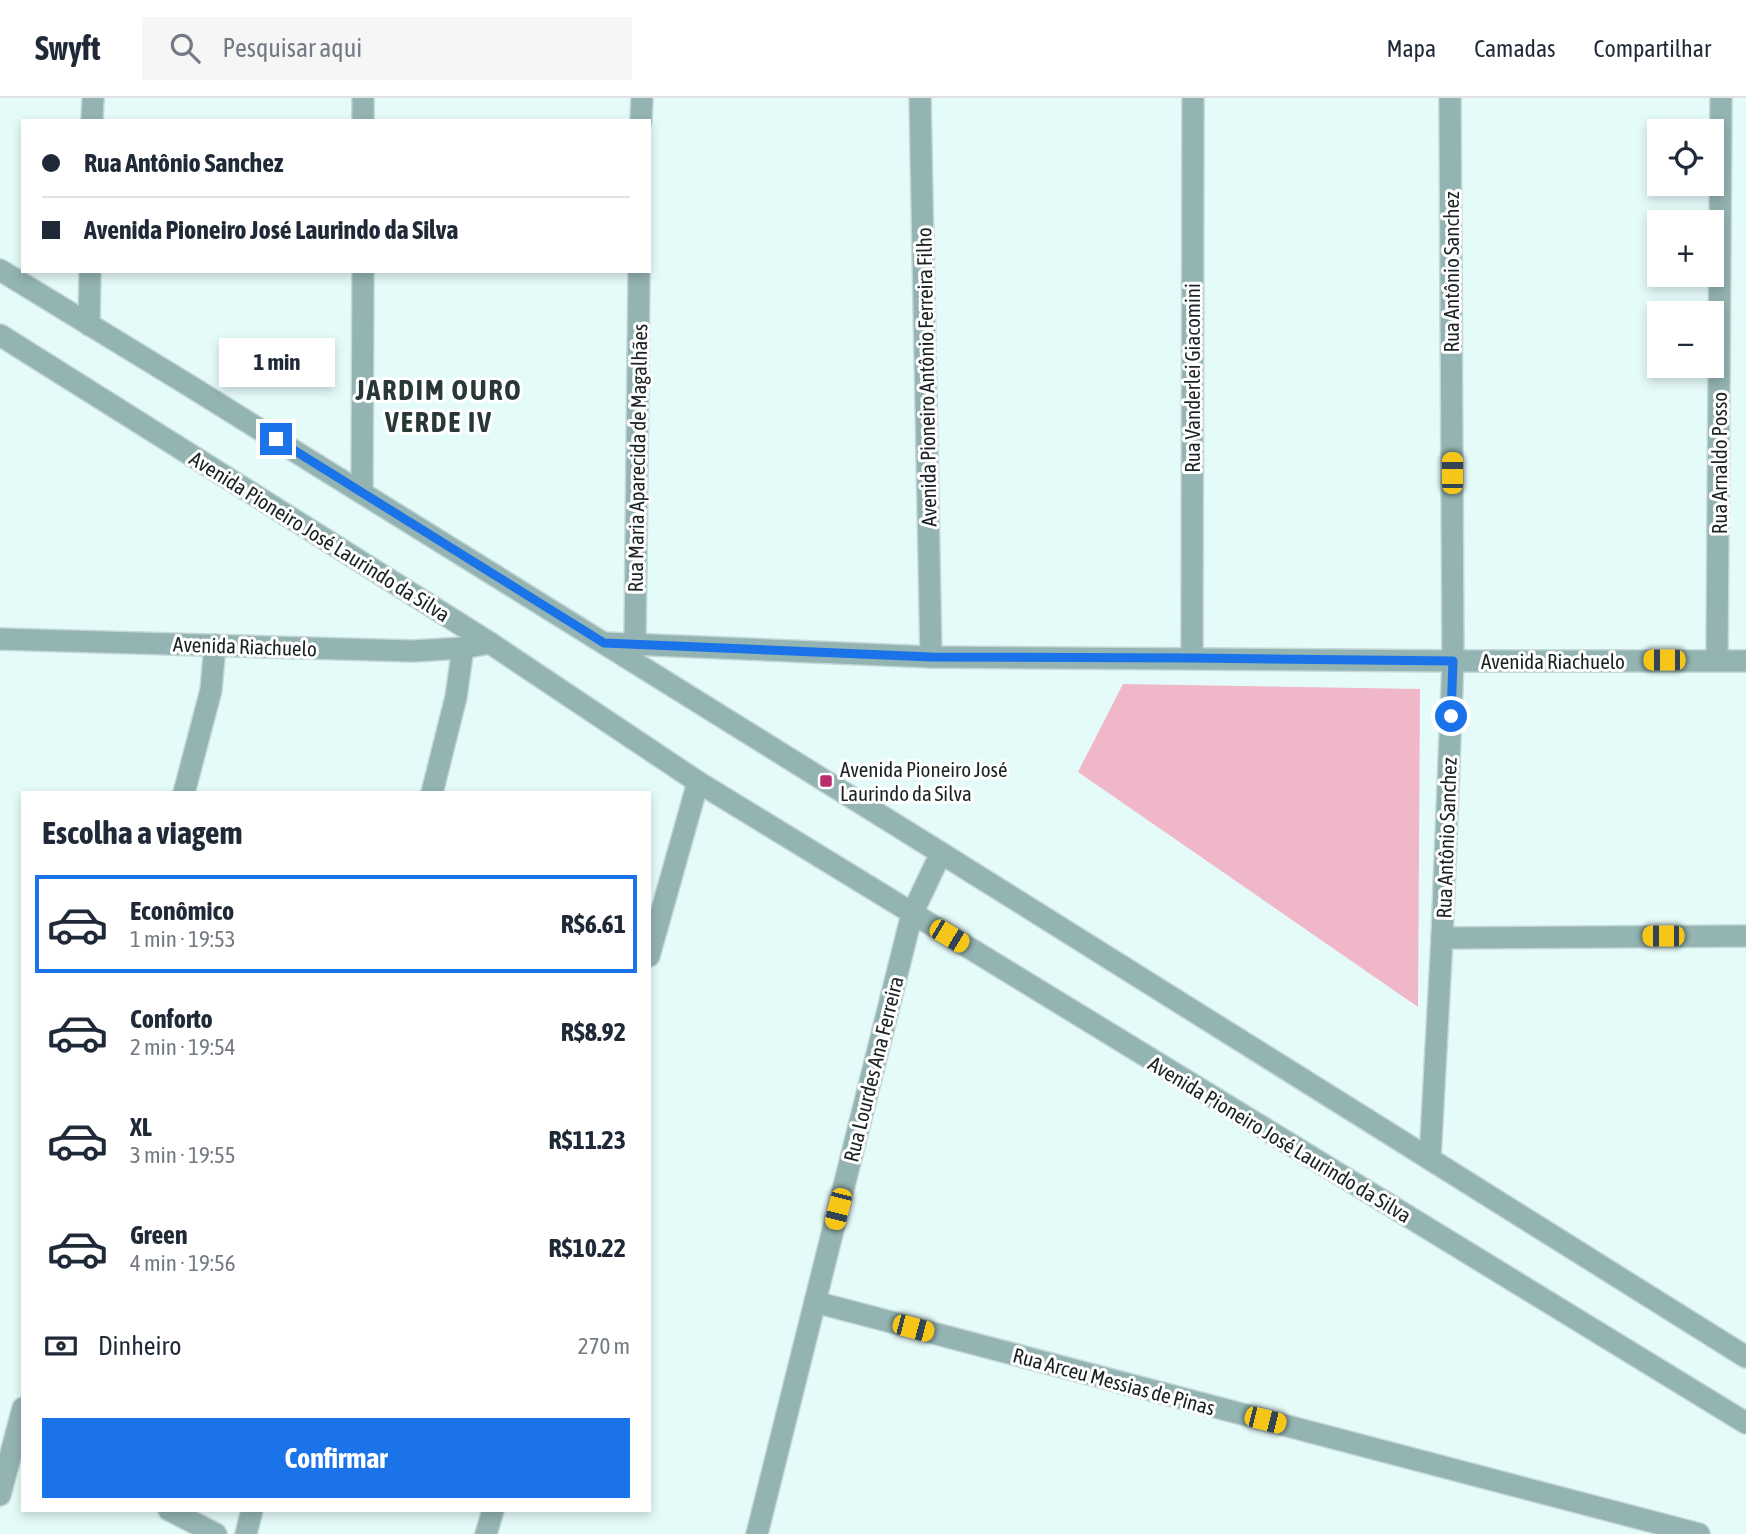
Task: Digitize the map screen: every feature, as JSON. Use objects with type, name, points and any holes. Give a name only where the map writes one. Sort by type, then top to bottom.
[{"type":"street","points":[[92,119],[93,98]]},
{"type":"street","points":[[363,98],[363,119]]},
{"type":"street","points":[[641,119],[642,98]]},
{"type":"street","name":"Avenida Pioneiro Antônio Ferreira Filho","points":[[920,98],[931,657]]},
{"type":"street","name":"Rua Vanderlei Giacomini","points":[[1192,658],[1193,98]]},
{"type":"street","name":"Rua Antônio Sanchez","points":[[1430,1159],[1453,661],[1450,98]]},
{"type":"street","name":"Rua Arnaldo Posso","points":[[1717,660],[1721,98]]},
{"type":"street","points":[[0,270],[604,643],[1746,1357]]},
{"type":"street","points":[[89,325],[90,273]]},
{"type":"street","points":[[362,493],[363,273]]},
{"type":"street","name":"Rua Maria Aparecida de Magalhães","points":[[635,644],[639,273]]},
{"type":"street","name":"Avenida Pioneiro José Laurindo da Silva","points":[[0,335],[490,643],[698,782],[1746,1423]]},
{"type":"street","name":"Avenida Riachuelo","points":[[0,639],[413,651],[463,648],[490,643]]},
{"type":"street","name":"Avenida Riachuelo","points":[[604,643],[931,657],[1746,661]]},
{"type":"street","points":[[185,791],[211,690],[215,645]]},
{"type":"street","points":[[432,791],[456,697],[463,648]]},
{"type":"street","points":[[651,949],[698,782]]},
{"type":"street","name":"Rua Lourdes Ana Ferreira","points":[[757,1534],[912,914],[941,853]]},
{"type":"street","points":[[1442,938],[1746,936]]},
{"type":"street","name":"Rua Arceu Messias de Pinas","points":[[815,1302],[1699,1534]]},
{"type":"street","points":[[0,1495],[13,1431],[21,1413]]},
{"type":"street","points":[[173,1512],[216,1534]]},
{"type":"street","points":[[246,1534],[252,1512]]},
{"type":"street","points":[[486,1534],[492,1512]]},
{"type":"shaded area","points":[[1123,684],[1420,689],[1418,1007],[1078,772]]},
{"type":"place","name":"Avenida Pioneiro José Laurindo da Silva","points":[[826,781]]},
{"type":"district","name":"JARDIM OURO VERDE IV","points":[[439,406]]},
{"type":"route","points":[[276,439],[604,643],[931,657],[1453,661],[1451,716]]}]
